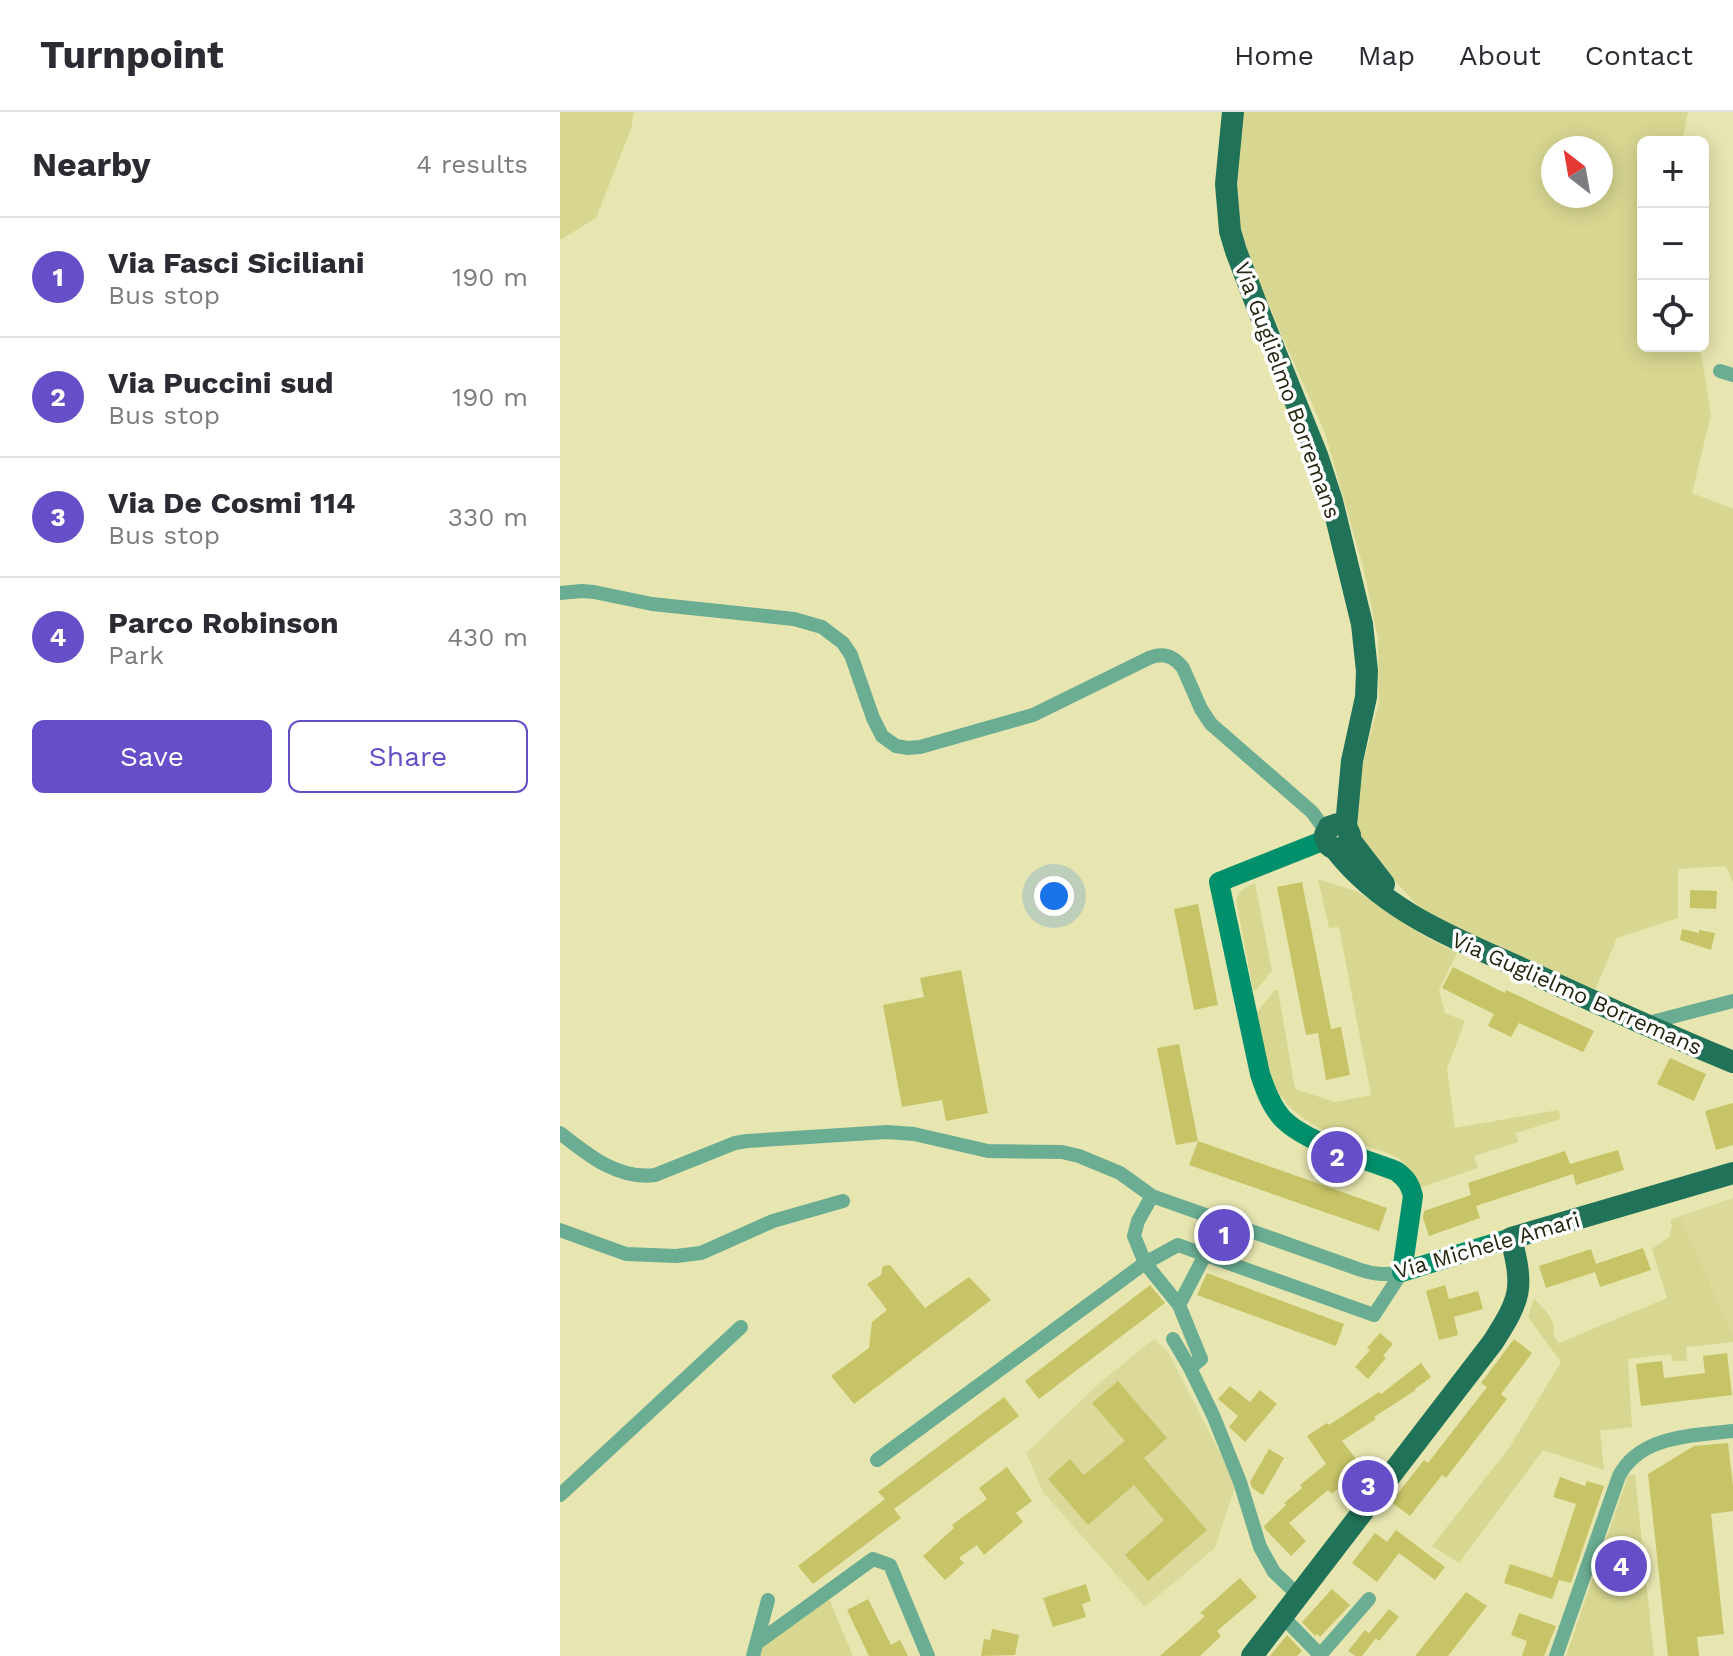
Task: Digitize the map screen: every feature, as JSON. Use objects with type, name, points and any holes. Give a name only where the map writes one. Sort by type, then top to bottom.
[{"type":"main road","name":"Via Guglielmo Borremans","points":[[1233,112],[1226,184],[1230,231],[1317,455],[1332,501],[1362,624],[1367,671],[1366,697],[1352,761],[1340,780],[1335,836],[1421,922],[1644,1025],[1733,1062]]},
{"type":"main road","points":[[1335,836],[1219,882],[1264,1088],[1282,1118],[1297,1131],[1404,1176],[1413,1196],[1402,1272]]},
{"type":"main road","name":"Via Michele Amari","points":[[1402,1272],[1733,1173]]},
{"type":"main road","points":[[1252,1656],[1493,1342],[1513,1310],[1519,1293],[1519,1275],[1511,1238]]},
{"type":"street","points":[[560,593],[594,592],[652,604],[794,619],[822,627],[843,643],[851,655],[877,728],[888,742],[908,748],[1033,715],[1149,658],[1168,656],[1183,668],[1211,724],[1335,836]]},
{"type":"street","points":[[1644,1025],[1733,1001]]},
{"type":"street","name":"Via Michele Amari","points":[[560,1133],[612,1169],[645,1177],[735,1143],[887,1132],[914,1134],[988,1151],[1062,1152],[1120,1173],[1152,1196],[1374,1274],[1402,1272]]},
{"type":"street","points":[[1152,1196],[1138,1221],[1134,1236],[1145,1263],[1179,1305],[1201,1359],[1190,1368]]},
{"type":"street","points":[[560,1230],[626,1254],[688,1255],[701,1253],[773,1221],[843,1201]]},
{"type":"street","points":[[877,1460],[1145,1263],[1178,1245],[1374,1315],[1402,1272]]},
{"type":"street","points":[[1179,1305],[1205,1255]]},
{"type":"street","points":[[560,1495],[741,1327]]},
{"type":"street","points":[[1173,1339],[1213,1415],[1240,1482],[1260,1547],[1274,1572],[1299,1596]]},
{"type":"street","points":[[1556,1656],[1625,1464],[1637,1453],[1674,1438],[1733,1431]]},
{"type":"street","points":[[755,1650],[873,1559],[890,1565],[928,1656]]},
{"type":"street","points":[[1283,1617],[1321,1656],[1369,1599]]},
{"type":"street","points":[[755,1650],[768,1600]]},
{"type":"shaded area","points":[[560,112],[634,112],[631,129],[596,218],[560,240]]},
{"type":"shaded area","points":[[1243,112],[1688,112],[1683,136],[1637,136],[1637,352],[1701,352],[1711,415],[1692,493],[1733,509],[1733,882],[1726,866],[1678,869],[1678,918],[1617,938],[1592,997],[1427,916],[1357,839],[1358,783],[1379,702],[1378,638],[1362,563],[1325,433],[1254,272],[1239,221],[1235,162]]},
{"type":"shaded area","points":[[1318,879],[1358,892],[1422,935],[1457,953],[1439,990],[1445,1013],[1465,1021],[1447,1069],[1455,1128],[1558,1110],[1561,1119],[1516,1133],[1518,1142],[1474,1156],[1478,1168],[1419,1188],[1398,1158],[1327,1132],[1302,1118],[1282,1097],[1270,1076],[1265,1058],[1256,1013],[1275,990],[1278,990],[1295,1089],[1335,1102],[1371,1095],[1339,927],[1329,928]]},
{"type":"shaded area","points":[[1255,883],[1272,971],[1253,990],[1236,900],[1241,891]]},
{"type":"shaded area","points":[[1733,1198],[1733,1334],[1680,1216]]},
{"type":"shaded area","points":[[1680,1216],[1733,1334],[1733,1342],[1686,1347],[1687,1361],[1672,1361],[1671,1354],[1628,1359],[1632,1427],[1600,1431],[1604,1470],[1543,1450],[1459,1563],[1432,1546],[1509,1448],[1561,1362],[1528,1317],[1534,1298],[1552,1320],[1553,1335],[1559,1343],[1667,1298],[1652,1249],[1669,1237],[1670,1220]]},
{"type":"shaded area","points":[[1154,1339],[1168,1352],[1236,1484],[1215,1548],[1145,1607],[1043,1492],[1026,1453],[1103,1380]]},
{"type":"shaded area","points":[[1635,1474],[1654,1656],[1566,1656],[1628,1476]]},
{"type":"shaded area","points":[[829,1599],[853,1656],[760,1656],[763,1645]]},
{"type":"building","points":[[1302,882],[1331,1029],[1341,1027],[1350,1075],[1326,1080],[1318,1033],[1306,1035],[1277,887]]},
{"type":"building","points":[[1690,890],[1717,891],[1716,909],[1690,908]]},
{"type":"building","points":[[1198,904],[1218,1005],[1194,1010],[1174,909]]},
{"type":"building","points":[[1682,929],[1715,933],[1711,950],[1680,940]]},
{"type":"building","points":[[1453,967],[1594,1031],[1583,1052],[1519,1023],[1511,1037],[1488,1026],[1494,1014],[1442,988]]},
{"type":"building","points":[[961,970],[988,1113],[946,1121],[942,1100],[902,1107],[883,1005],[924,997],[920,978]]},
{"type":"building","points":[[1179,1044],[1198,1141],[1176,1145],[1157,1048]]},
{"type":"building","points":[[1670,1058],[1706,1074],[1694,1101],[1657,1084]]},
{"type":"building","points":[[1733,1103],[1733,1145],[1716,1150],[1705,1111]]},
{"type":"building","points":[[1198,1141],[1387,1208],[1379,1231],[1189,1165]]},
{"type":"building","points":[[1618,1150],[1624,1170],[1576,1185],[1573,1174],[1476,1206],[1480,1218],[1429,1236],[1424,1211],[1471,1195],[1468,1183],[1565,1151],[1570,1164]]},
{"type":"building","points":[[1643,1248],[1651,1270],[1600,1287],[1595,1272],[1546,1288],[1539,1266],[1591,1249],[1596,1264]]},
{"type":"building","points":[[890,1265],[925,1308],[969,1277],[991,1300],[854,1404],[831,1376],[869,1348],[872,1322],[887,1310],[867,1284],[881,1275],[883,1266]]},
{"type":"building","points":[[1207,1273],[1344,1324],[1336,1346],[1197,1295]]},
{"type":"building","points":[[1150,1285],[1165,1303],[1039,1399],[1025,1381]]},
{"type":"building","points":[[1445,1285],[1449,1299],[1478,1291],[1483,1309],[1454,1317],[1458,1335],[1439,1340],[1426,1291]]},
{"type":"building","points":[[1380,1333],[1393,1344],[1383,1356],[1386,1358],[1368,1379],[1355,1367]]},
{"type":"building","points":[[1514,1339],[1532,1353],[1501,1394],[1507,1399],[1446,1478],[1442,1475],[1410,1516],[1391,1502],[1424,1460],[1428,1463],[1487,1387],[1481,1383]]},
{"type":"building","points":[[1727,1353],[1732,1395],[1641,1406],[1636,1364],[1662,1361],[1664,1378],[1705,1373],[1703,1356]]},
{"type":"building","points":[[1421,1363],[1431,1377],[1342,1441],[1360,1464],[1355,1469],[1357,1472],[1332,1494],[1328,1490],[1289,1523],[1306,1541],[1291,1556],[1264,1526],[1302,1488],[1300,1485],[1326,1464],[1307,1436],[1379,1392],[1381,1394]]},
{"type":"building","points":[[1118,1381],[1167,1438],[1144,1458],[1207,1530],[1148,1581],[1125,1555],[1164,1520],[1134,1485],[1088,1525],[1048,1479],[1070,1459],[1084,1475],[1125,1441],[1092,1403]]},
{"type":"building","points":[[1230,1386],[1250,1402],[1260,1390],[1277,1404],[1245,1442],[1229,1427],[1238,1416],[1218,1399]]},
{"type":"building","points":[[1004,1397],[1019,1416],[894,1509],[901,1518],[813,1584],[798,1566],[885,1499],[878,1492]]},
{"type":"building","points":[[1728,1443],[1733,1511],[1711,1514],[1724,1634],[1697,1637],[1699,1656],[1668,1656],[1648,1474],[1694,1446]]},
{"type":"building","points":[[1269,1449],[1284,1458],[1263,1495],[1252,1488],[1250,1482]]},
{"type":"building","points":[[1007,1467],[1032,1501],[1016,1513],[1023,1522],[984,1555],[977,1545],[959,1558],[964,1563],[945,1580],[923,1556],[954,1528],[952,1525],[987,1499],[979,1488]]},
{"type":"building","points":[[1560,1477],[1585,1486],[1587,1481],[1604,1486],[1571,1583],[1552,1578],[1576,1504],[1553,1497]]},
{"type":"building","points":[[1396,1530],[1445,1567],[1435,1580],[1399,1553],[1377,1582],[1352,1563],[1375,1533],[1387,1542]]},
{"type":"building","points":[[1510,1564],[1559,1580],[1552,1599],[1504,1583]]},
{"type":"building","points":[[1240,1578],[1257,1597],[1217,1631],[1221,1636],[1200,1656],[1160,1656],[1205,1616],[1200,1613]]},
{"type":"building","points":[[1086,1584],[1091,1601],[1082,1604],[1086,1617],[1053,1627],[1043,1598]]},
{"type":"building","points":[[1332,1589],[1350,1605],[1320,1637],[1315,1636],[1302,1622]]},
{"type":"building","points":[[1466,1592],[1487,1606],[1448,1656],[1415,1656]]},
{"type":"building","points":[[868,1599],[891,1645],[900,1640],[908,1656],[869,1656],[847,1610]]},
{"type":"building","points":[[1389,1609],[1399,1617],[1379,1641],[1376,1638],[1362,1656],[1348,1651],[1365,1630],[1369,1633]]},
{"type":"building","points":[[1519,1613],[1556,1626],[1544,1656],[1522,1656],[1527,1641],[1511,1635]]},
{"type":"building","points":[[992,1629],[1019,1635],[1015,1655],[981,1656],[984,1639],[990,1640]]},
{"type":"building","points":[[1287,1635],[1302,1651],[1297,1656],[1270,1656]]},
{"type":"place","name":"Via Puccini sud","points":[[1337,1157]]},
{"type":"place","name":"Via Fasci Siciliani","points":[[1224,1235]]},
{"type":"place","name":"Via De Cosmi 114","points":[[1368,1486]]},
{"type":"place","name":"Parco Robinson","points":[[1621,1566]]}]
